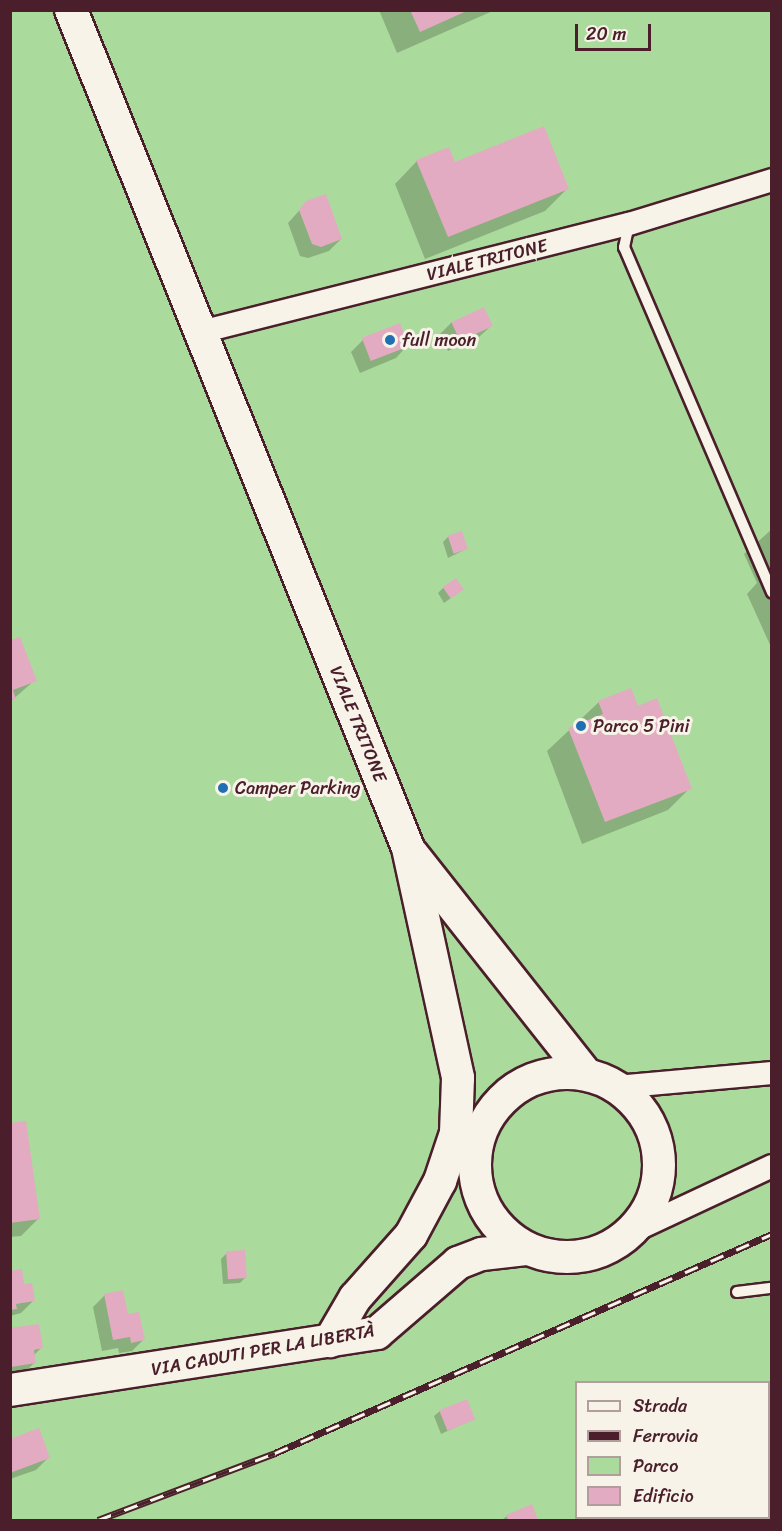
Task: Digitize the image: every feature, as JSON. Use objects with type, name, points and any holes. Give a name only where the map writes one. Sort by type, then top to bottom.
[{"type":"street","name":"VIALE TRITONE","points":[[72,12],[408,848],[458,1078],[456,1133],[440,1181],[411,1235],[355,1298],[330,1341]]},
{"type":"street","name":"VIALE TRITONE","points":[[201,332],[629,224],[771,180]]},
{"type":"street","name":"VIALE TRITONE","points":[[408,848],[586,1074]]},
{"type":"street","points":[[474,1168],[477,1141],[488,1116],[502,1099],[531,1080],[563,1072],[586,1074],[616,1087],[642,1113],[652,1129],[659,1157],[657,1185],[647,1211],[629,1233]]},
{"type":"street","points":[[616,1087],[771,1072]]},
{"type":"street","points":[[488,1116],[456,1133],[469,1149],[478,1192],[488,1214],[504,1233],[526,1249],[553,1257],[580,1257],[607,1249],[629,1233],[771,1166]]},
{"type":"street","name":"VIA CADUTI PER LA LIBERTÀ","points":[[10,1390],[377,1333],[458,1263],[482,1254],[526,1249]]},
{"type":"lane","points":[[629,224],[624,247],[771,593]]},
{"type":"lane","points":[[737,1292],[771,1288]]},
{"type":"green space","points":[[10,11],[771,11],[771,1520],[11,1520]]},
{"type":"building","points":[[410,10],[469,10],[420,32]]},
{"type":"building","points":[[544,126],[569,189],[448,237],[416,160],[449,147],[455,162]]},
{"type":"building","points":[[326,194],[342,239],[321,247],[312,244],[299,210],[306,201]]},
{"type":"building","points":[[484,307],[493,326],[460,341],[451,322]]},
{"type":"building","points":[[400,323],[409,346],[371,361],[362,338]]},
{"type":"building","points":[[462,531],[468,549],[454,554],[448,536]]},
{"type":"building","points":[[456,578],[464,590],[451,599],[443,587]]},
{"type":"building","points":[[20,637],[37,681],[13,690],[16,699],[10,701],[10,640]]},
{"type":"building","points":[[631,688],[638,706],[657,698],[692,789],[605,822],[568,728],[603,714],[598,701]]},
{"type":"building","points":[[26,1121],[40,1219],[10,1223],[10,1123]]},
{"type":"building","points":[[245,1250],[247,1278],[228,1279],[226,1251]]},
{"type":"building","points":[[22,1269],[24,1284],[32,1283],[35,1301],[16,1304],[17,1309],[10,1310],[10,1271]]},
{"type":"building","points":[[123,1290],[128,1314],[139,1312],[145,1340],[131,1343],[130,1337],[113,1340],[104,1294]]},
{"type":"building","points":[[39,1324],[43,1348],[34,1350],[36,1363],[11,1367],[10,1328]]},
{"type":"building","points":[[467,1399],[475,1419],[447,1431],[439,1410]]},
{"type":"building","points":[[39,1428],[50,1458],[10,1473],[10,1439]]},
{"type":"building","points":[[532,1504],[538,1520],[508,1520],[506,1515]]},
{"type":"railway","points":[[98,1520],[275,1453],[772,1234]]},
{"type":"place","name":"full moon","points":[[390,340]]},
{"type":"place","name":"Parco 5 Pini","points":[[581,726]]},
{"type":"place","name":"Camper Parking","points":[[223,788]]}]
